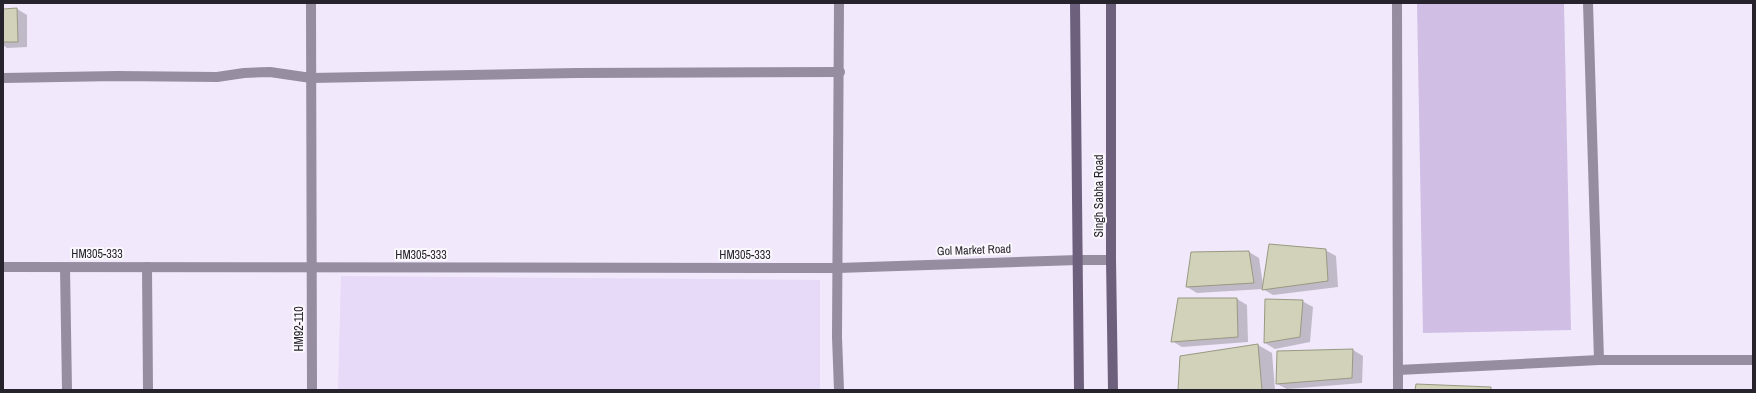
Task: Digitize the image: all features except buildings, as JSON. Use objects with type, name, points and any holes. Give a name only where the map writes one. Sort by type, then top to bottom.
[{"type":"street","name":"HM92-110","points":[[311,3],[312,390]]},
{"type":"street","points":[[838,390],[839,3]]},
{"type":"street","name":"Singh Sabha Road","points":[[1075,3],[1079,390]]},
{"type":"street","name":"Singh Sabha Road","points":[[1112,3],[1111,260],[1113,390]]},
{"type":"street","points":[[1397,3],[1398,390]]},
{"type":"street","points":[[1588,3],[1599,360]]},
{"type":"street","points":[[3,78],[118,76],[217,77],[244,73],[270,72],[311,78],[591,73],[840,72]]},
{"type":"street","name":"Gol Market Road","points":[[838,268],[1111,260]]},
{"type":"street","points":[[147,267],[148,390]]},
{"type":"street","name":"HM305-333","points":[[3,268],[838,268]]},
{"type":"street","points":[[65,268],[67,390]]},
{"type":"street","points":[[1398,370],[1599,360],[1753,360]]},
{"type":"shaded area","points":[[1417,3],[1564,3],[1571,330],[1423,333]]},
{"type":"shaded area","points":[[341,276],[820,280],[820,390],[338,390]]}]
